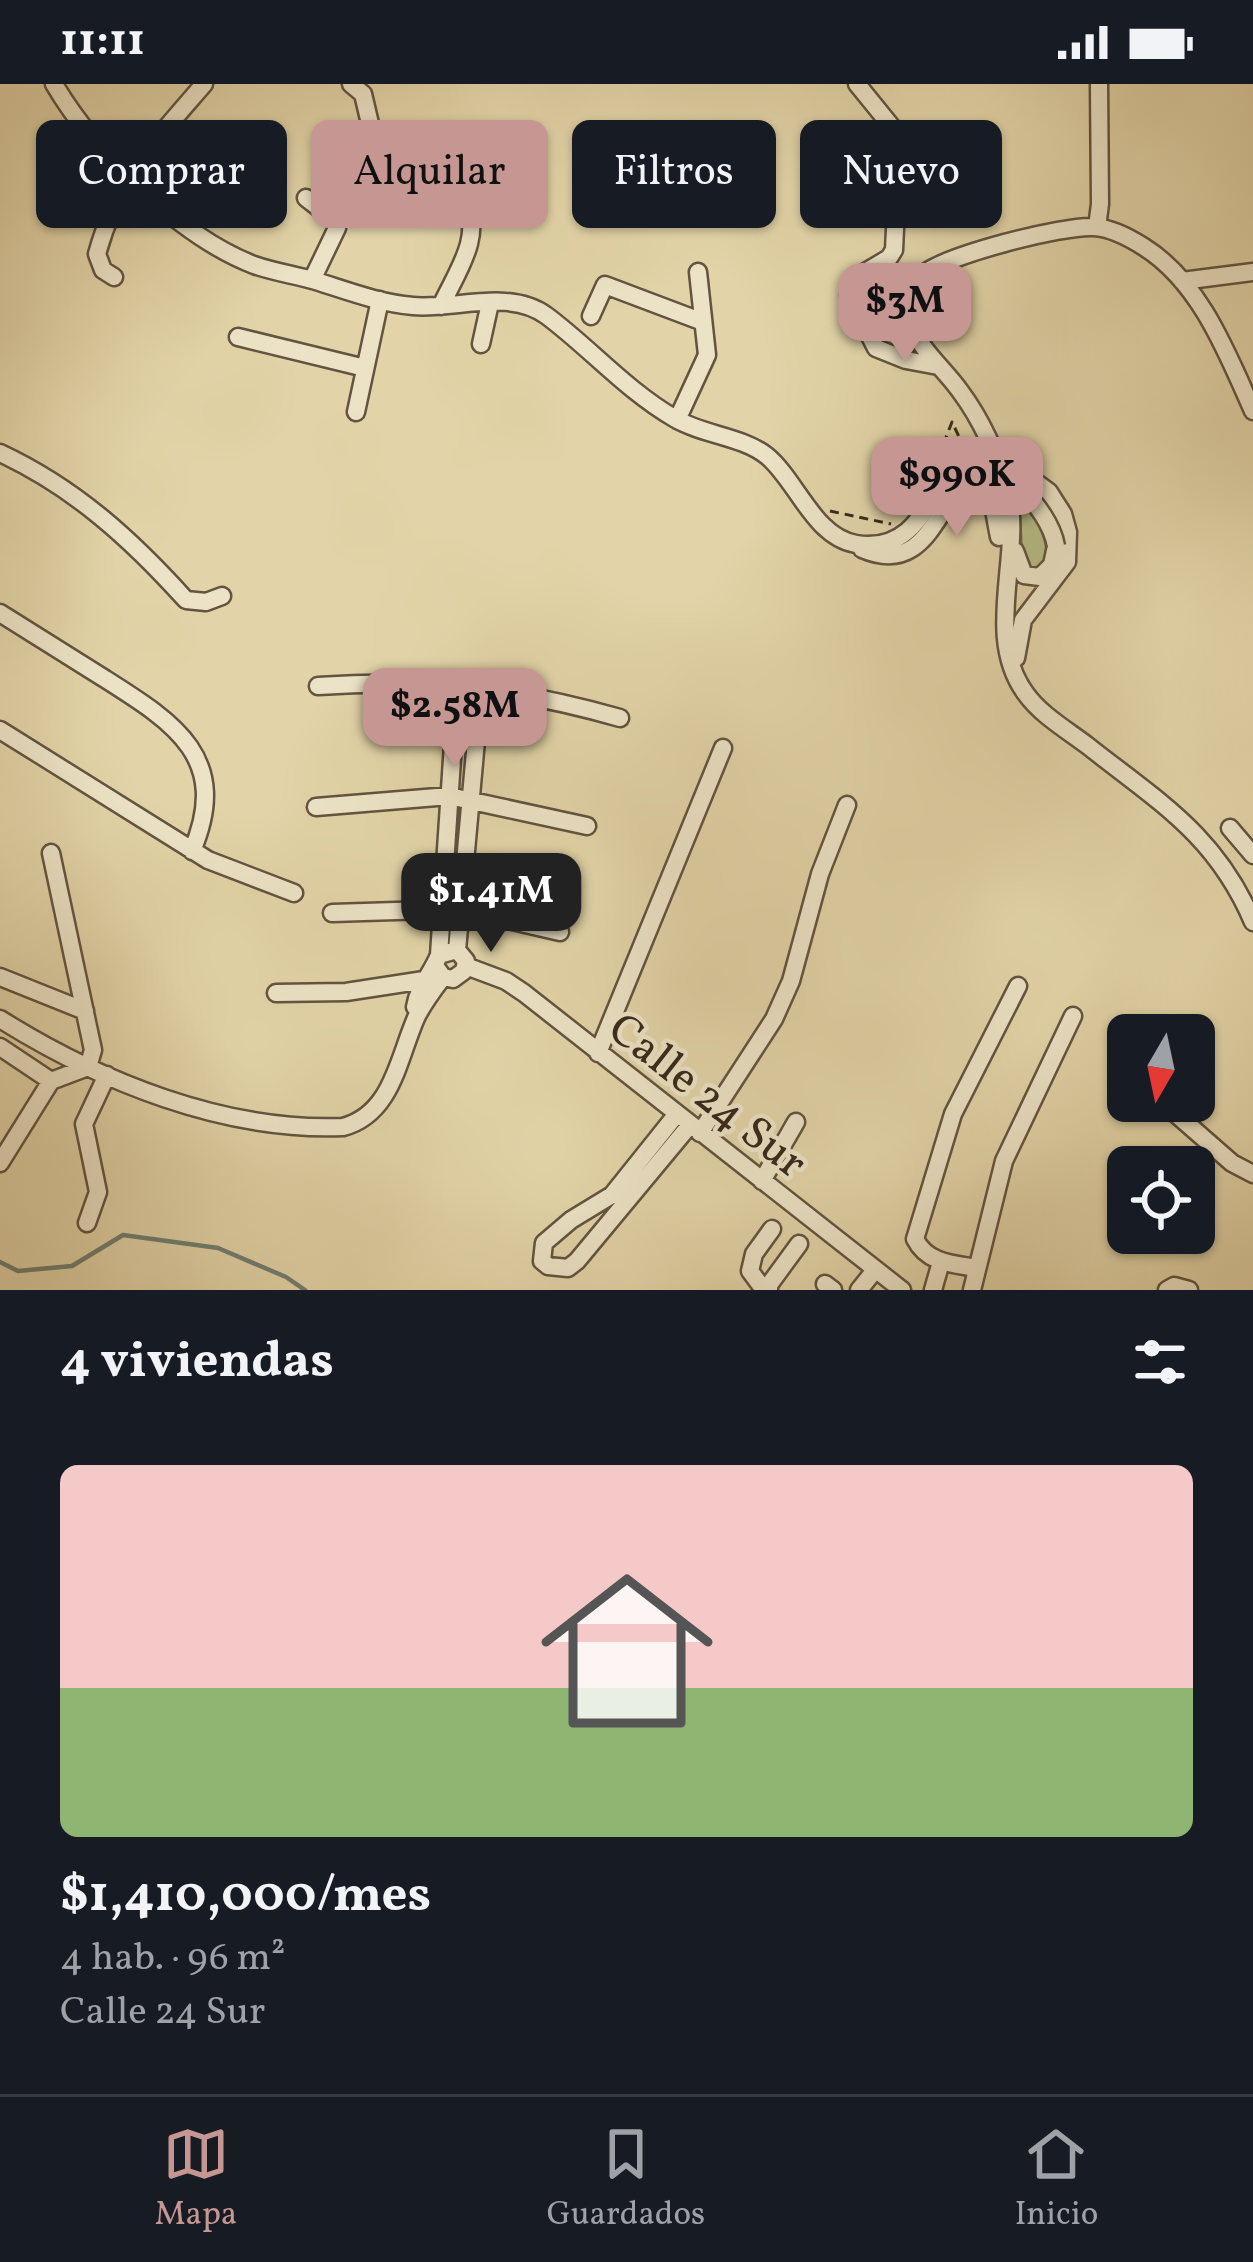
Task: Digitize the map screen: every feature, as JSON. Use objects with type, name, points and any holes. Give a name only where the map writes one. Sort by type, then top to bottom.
[{"type":"street","points":[[54,84],[76,120]]},
{"type":"street","points":[[174,120],[204,84]]},
{"type":"street","points":[[351,84],[363,94],[376,148],[465,201],[471,213],[471,239],[441,306]]},
{"type":"street","points":[[857,84],[898,138],[896,242],[889,258],[852,280],[849,295],[876,348],[938,366]]},
{"type":"street","points":[[1096,227],[1099,84]]},
{"type":"street","points":[[306,198],[333,219],[337,228],[313,280]]},
{"type":"street","points":[[1022,688],[1016,665],[1018,636],[1023,620],[1058,578],[1069,551],[1063,514],[1049,492],[1007,462],[976,431],[917,338],[907,303],[910,288],[924,272],[963,255],[1096,227],[1144,248],[1182,281],[1210,322],[1253,411]]},
{"type":"street","points":[[107,228],[97,254],[103,270],[114,278]]},
{"type":"street","points":[[194,228],[223,250],[253,264],[380,301],[532,306],[616,378],[677,420],[769,458],[820,521],[845,541],[881,556],[904,555],[927,537],[948,500],[968,490],[978,492],[997,513],[1008,656],[1022,688],[1039,709],[1199,834],[1223,865],[1253,922]]},
{"type":"street","points":[[677,420],[707,355],[698,272]]},
{"type":"street","points":[[1182,281],[1253,272]]},
{"type":"street","points":[[591,316],[605,285],[703,322]]},
{"type":"street","points":[[356,412],[380,301]]},
{"type":"street","points":[[481,344],[490,303]]},
{"type":"street","points":[[238,338],[365,368]]},
{"type":"street","points":[[990,446],[1005,484],[1018,568],[1032,578],[1046,573],[1056,546]]},
{"type":"street","points":[[0,453],[48,477],[95,509],[186,599],[206,602],[221,596]]},
{"type":"street","points":[[845,541],[878,544],[904,535],[924,514],[953,465],[983,464],[1033,499],[1048,519],[1058,578]]},
{"type":"street","points":[[1006,632],[1010,508]]},
{"type":"street","points":[[1008,574],[1020,594],[1043,594]]},
{"type":"street","points":[[0,613],[178,729],[198,759],[206,790],[204,819],[192,850]]},
{"type":"street","points":[[318,686],[376,682],[481,686],[620,718]]},
{"type":"street","points":[[444,966],[440,908],[457,684]]},
{"type":"street","points":[[0,1018],[88,1067],[233,1117],[322,1128],[360,1123],[385,1095],[415,1020],[444,966],[460,909],[481,686]]},
{"type":"street","points":[[0,730],[218,865],[295,893]]},
{"type":"street","points":[[598,1053],[723,748]]},
{"type":"street","points":[[316,807],[470,797],[587,826]]},
{"type":"street","points":[[689,1124],[612,1195],[544,1243],[541,1252],[548,1266],[568,1268],[577,1261],[689,1124],[774,1019],[791,981],[820,874],[848,806]]},
{"type":"street","points":[[1230,828],[1253,855]]},
{"type":"street","points":[[51,853],[93,1050],[88,1067]]},
{"type":"street","points":[[332,913],[460,909],[560,932]]},
{"type":"street","points":[[275,993],[346,992],[444,966]]},
{"type":"street","name":"Calle 24 Sur","points":[[444,966],[506,981],[902,1290]]},
{"type":"street","points":[[0,977],[85,1011]]},
{"type":"street","points":[[977,1268],[940,1262],[915,1239],[953,1114],[1018,986]]},
{"type":"street","points":[[971,1290],[1004,1162],[1073,1016]]},
{"type":"street","points":[[0,1047],[52,1081]]},
{"type":"street","points":[[0,1162],[52,1081],[88,1067]]},
{"type":"street","points":[[87,1223],[98,1192],[84,1124],[107,1075]]},
{"type":"street","points":[[762,1181],[796,1122]]},
{"type":"street","points":[[1185,1122],[1253,1174]]},
{"type":"street","points":[[772,1229],[754,1254],[750,1271],[767,1290],[799,1244]]},
{"type":"street","points":[[933,1290],[940,1262]]},
{"type":"street","points":[[860,1290],[874,1270]]},
{"type":"street","points":[[1167,1290],[1174,1286],[1189,1290]]},
{"type":"path","points":[[946,437],[952,422],[961,441],[976,431]]},
{"type":"path","points":[[824,509],[894,525],[904,523]]},
{"type":"green space","points":[[1019,501],[1036,519],[1045,542],[1048,559],[1036,570],[1026,568],[1022,559]]},
{"type":"waterway","points":[[0,1262],[18,1271],[72,1266],[123,1235],[218,1248],[305,1290]]}]
